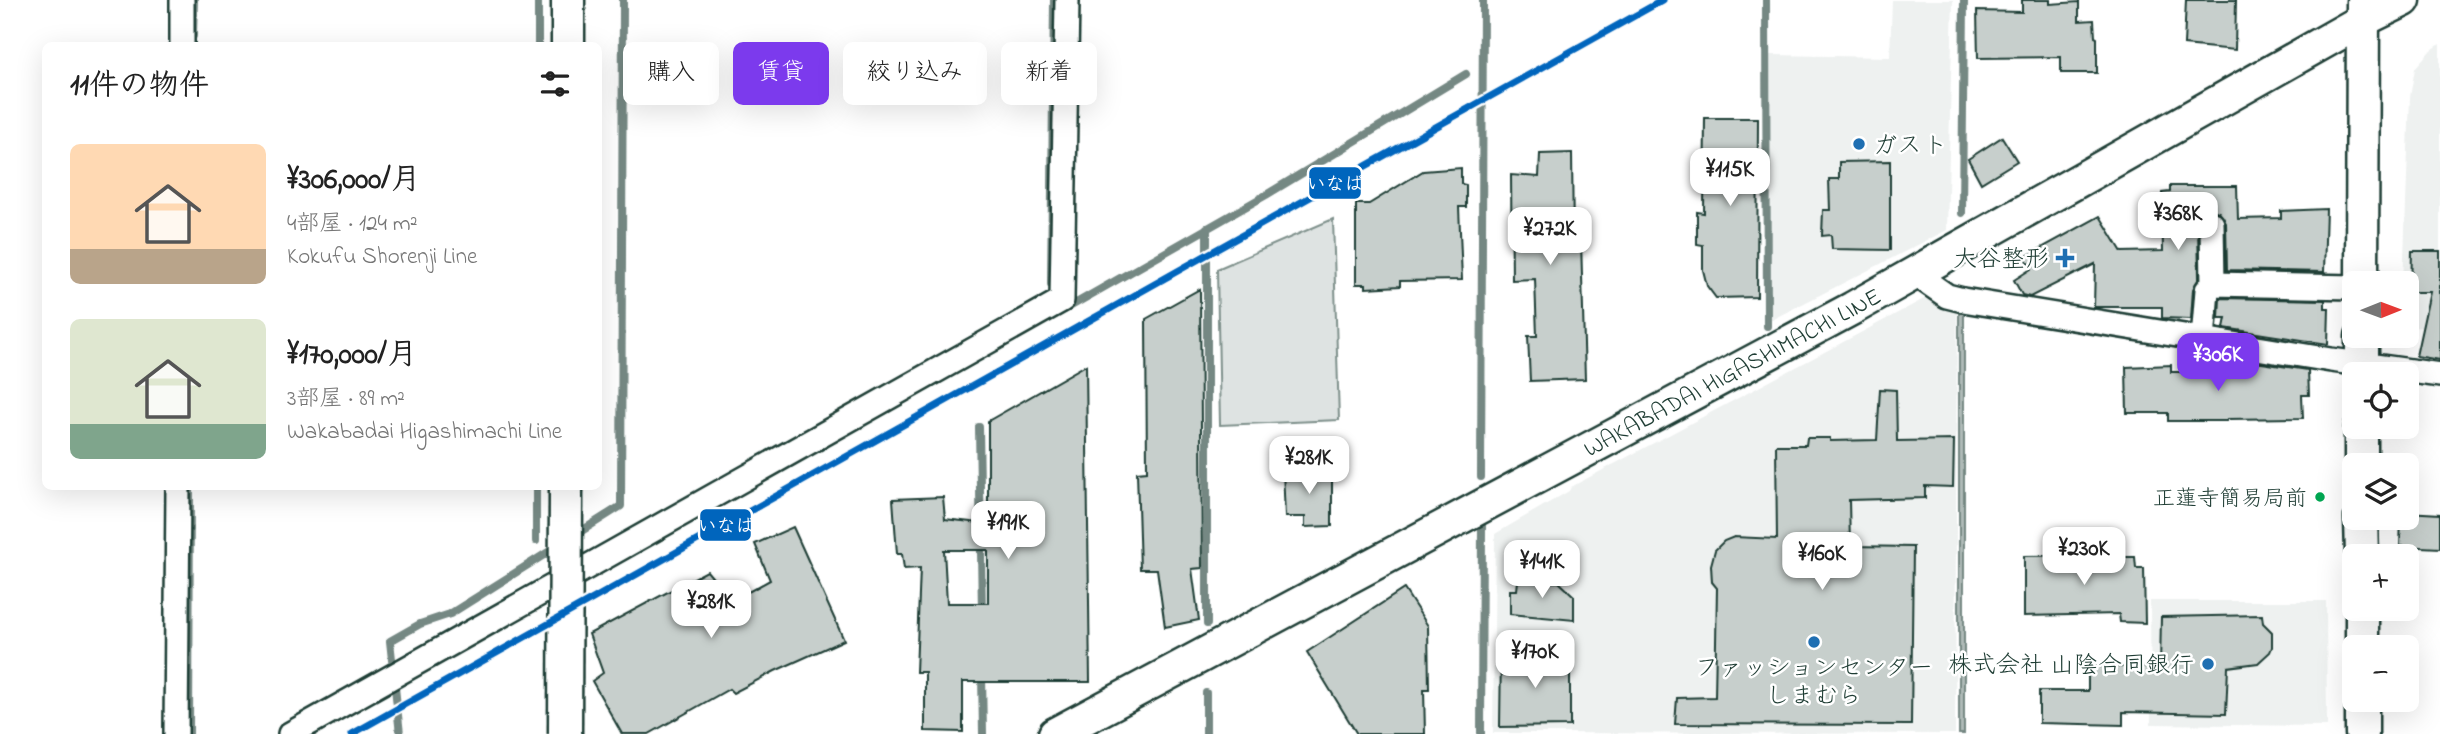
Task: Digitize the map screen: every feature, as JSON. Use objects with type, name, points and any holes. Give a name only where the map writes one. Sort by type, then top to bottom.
[{"type":"main road","points":[[568,0],[568,42]]},
{"type":"main road","name":"WAKABADAI HIGASHIMACHI LINE","points":[[1055,734],[1914,274],[2363,10],[2404,0]]},
{"type":"main road","points":[[2362,271],[2363,10]]},
{"type":"main road","points":[[565,734],[566,490]]},
{"type":"main road","points":[[2362,712],[2362,734]]},
{"type":"street","points":[[182,42],[183,0]]},
{"type":"street","points":[[290,734],[1062,300],[1067,0]]},
{"type":"street","points":[[2203,339],[2207,290],[2213,284],[2212,224]]},
{"type":"street","points":[[1914,274],[1947,296],[1963,300],[2331,360],[2362,358],[2440,375]]},
{"type":"street","points":[[2213,284],[2342,287]]},
{"type":"street","points":[[176,734],[178,490]]},
{"type":"shaded area","name":"ガスト","points":[[1892,0],[1953,0],[1947,230],[1769,321],[1769,55],[1890,57]]},
{"type":"shaded area","points":[[2440,44],[2440,328],[2419,327],[2419,271],[2403,271],[2410,97],[2415,68]]},
{"type":"shaded area","points":[[1333,219],[1339,420],[1220,425],[1217,269]]},
{"type":"shaded area","points":[[1924,299],[1957,305],[1955,734],[1493,733],[1495,534],[1569,491],[1571,487]]},
{"type":"shaded area","points":[[1959,304],[1964,304],[1964,734],[1959,734]]},
{"type":"shaded area","points":[[2150,601],[2326,601],[2327,726],[2151,724]]},
{"type":"building","points":[[2022,0],[2050,0],[2050,4],[2079,2],[2079,21],[2094,20],[2097,73],[2061,73],[2061,57],[1978,58],[1977,11],[2022,12]]},
{"type":"building","points":[[2186,0],[2236,0],[2235,50],[2184,45]]},
{"type":"building","points":[[1705,118],[1758,118],[1757,297],[1716,298],[1707,286],[1703,270],[1703,245],[1697,244],[1697,212],[1704,213]]},
{"type":"building","points":[[2002,137],[2017,161],[1981,183],[1968,159]]},
{"type":"building","points":[[1572,153],[1573,240],[1581,241],[1585,379],[1530,381],[1528,336],[1537,336],[1535,279],[1512,280],[1511,175],[1539,177],[1540,154]]},
{"type":"building","points":[[1890,161],[1890,250],[1832,249],[1831,235],[1822,236],[1823,210],[1830,210],[1829,179],[1839,179],[1839,162]]},
{"type":"building","points":[[1461,168],[1461,184],[1466,185],[1466,207],[1459,207],[1462,280],[1400,281],[1400,286],[1366,288],[1366,284],[1356,284],[1356,204],[1369,204],[1423,171]]},
{"type":"building","points":[[2170,186],[2237,186],[2238,219],[2281,218],[2281,211],[2326,209],[2324,272],[2227,270],[2226,223],[2219,212],[2211,210],[2204,212],[2198,224],[2199,278],[2193,289],[2191,319],[2162,318],[2162,307],[2094,307],[2095,264],[2030,297],[2022,295],[2014,280],[2031,269],[2025,257],[2100,216],[2122,252],[2163,251],[2162,193],[2170,192]]},
{"type":"building","points":[[2412,251],[2440,251],[2440,360],[2416,356],[2430,292],[2419,292],[2419,271],[2412,271]]},
{"type":"building","points":[[1200,289],[1202,568],[1192,569],[1199,620],[1165,627],[1157,569],[1140,569],[1137,472],[1147,471],[1146,319]]},
{"type":"building","points":[[2220,298],[2325,300],[2325,308],[2329,308],[2328,344],[2224,328],[2226,318],[2219,318]]},
{"type":"building","points":[[2242,360],[2308,370],[2309,395],[2302,395],[2303,418],[2168,421],[2168,413],[2127,413],[2126,367],[2171,365],[2171,372],[2242,372]]},
{"type":"building","points":[[1086,365],[1090,682],[963,682],[963,732],[925,731],[925,672],[916,672],[920,568],[904,569],[902,554],[897,554],[893,499],[943,497],[945,519],[988,524],[988,421]],"holes":[[[944,550],[988,550],[988,603],[947,603]]]},
{"type":"building","name":"ファッションセンター しまむら","points":[[1880,389],[1896,390],[1897,441],[1954,440],[1953,487],[1925,486],[1925,498],[1849,500],[1850,546],[1913,547],[1911,725],[1675,724],[1677,698],[1715,697],[1717,588],[1712,582],[1711,565],[1715,550],[1724,541],[1734,537],[1777,539],[1776,445],[1806,445],[1807,438],[1830,438],[1830,441],[1877,440]]},
{"type":"building","points":[[1283,470],[1332,470],[1332,526],[1305,527],[1305,517],[1285,517]]},
{"type":"building","points":[[2419,513],[2440,514],[2440,548],[2400,544],[2401,530],[2419,530]]},
{"type":"building","points":[[793,527],[844,640],[733,693],[729,689],[649,734],[622,734],[592,681],[603,673],[589,634],[707,571],[732,601],[770,580],[755,544]]},
{"type":"building","points":[[2024,556],[2135,557],[2136,568],[2144,568],[2145,623],[2120,622],[2119,614],[2024,616]]},
{"type":"building","points":[[1518,581],[1559,582],[1574,596],[1574,620],[1510,614],[1510,590],[1517,590]]},
{"type":"building","points":[[1404,589],[1428,626],[1429,689],[1424,689],[1425,734],[1357,734],[1307,652]]},
{"type":"building","name":"株式会社 山陰合同銀行","points":[[2262,615],[2263,623],[2272,632],[2272,647],[2258,663],[2228,667],[2226,714],[2123,712],[2123,725],[2039,723],[2039,691],[2088,691],[2088,666],[2160,668],[2161,617]]},
{"type":"building","points":[[1501,653],[1570,653],[1570,726],[1500,727]]},
{"type":"waterway","points":[[193,36],[194,0]]},
{"type":"waterway","points":[[538,0],[538,42]]},
{"type":"waterway","points":[[572,537],[621,506],[623,0]]},
{"type":"waterway","points":[[1051,284],[1054,0]]},
{"type":"waterway","points":[[1481,477],[1483,0]]},
{"type":"waterway","points":[[1766,0],[1767,326]]},
{"type":"waterway","points":[[1962,213],[1964,0]]},
{"type":"waterway","points":[[1064,310],[1266,195],[1466,74]]},
{"type":"waterway","points":[[1207,228],[1207,624]]},
{"type":"waterway","points":[[979,427],[982,612]]},
{"type":"waterway","points":[[189,734],[190,490]]},
{"type":"waterway","points":[[536,490],[536,541]]},
{"type":"waterway","points":[[1481,734],[1482,524]]},
{"type":"waterway","points":[[400,734],[390,641],[420,624],[450,614],[558,546]]},
{"type":"waterway","points":[[982,674],[983,734]]},
{"type":"waterway","points":[[1206,693],[1206,734]]},
{"type":"transit line","name":"いなば","points":[[352,734],[1663,0]]},
{"type":"place","name":"ガスト","points":[[1859,144]]},
{"type":"place","name":"大谷整形","points":[[2065,258]]},
{"type":"place","name":"正蓮寺簡易局前","points":[[2320,497]]},
{"type":"place","name":"ファッションセンター しまむら","points":[[1814,642]]},
{"type":"place","name":"株式会社 山陰合同銀行","points":[[2208,664]]}]
